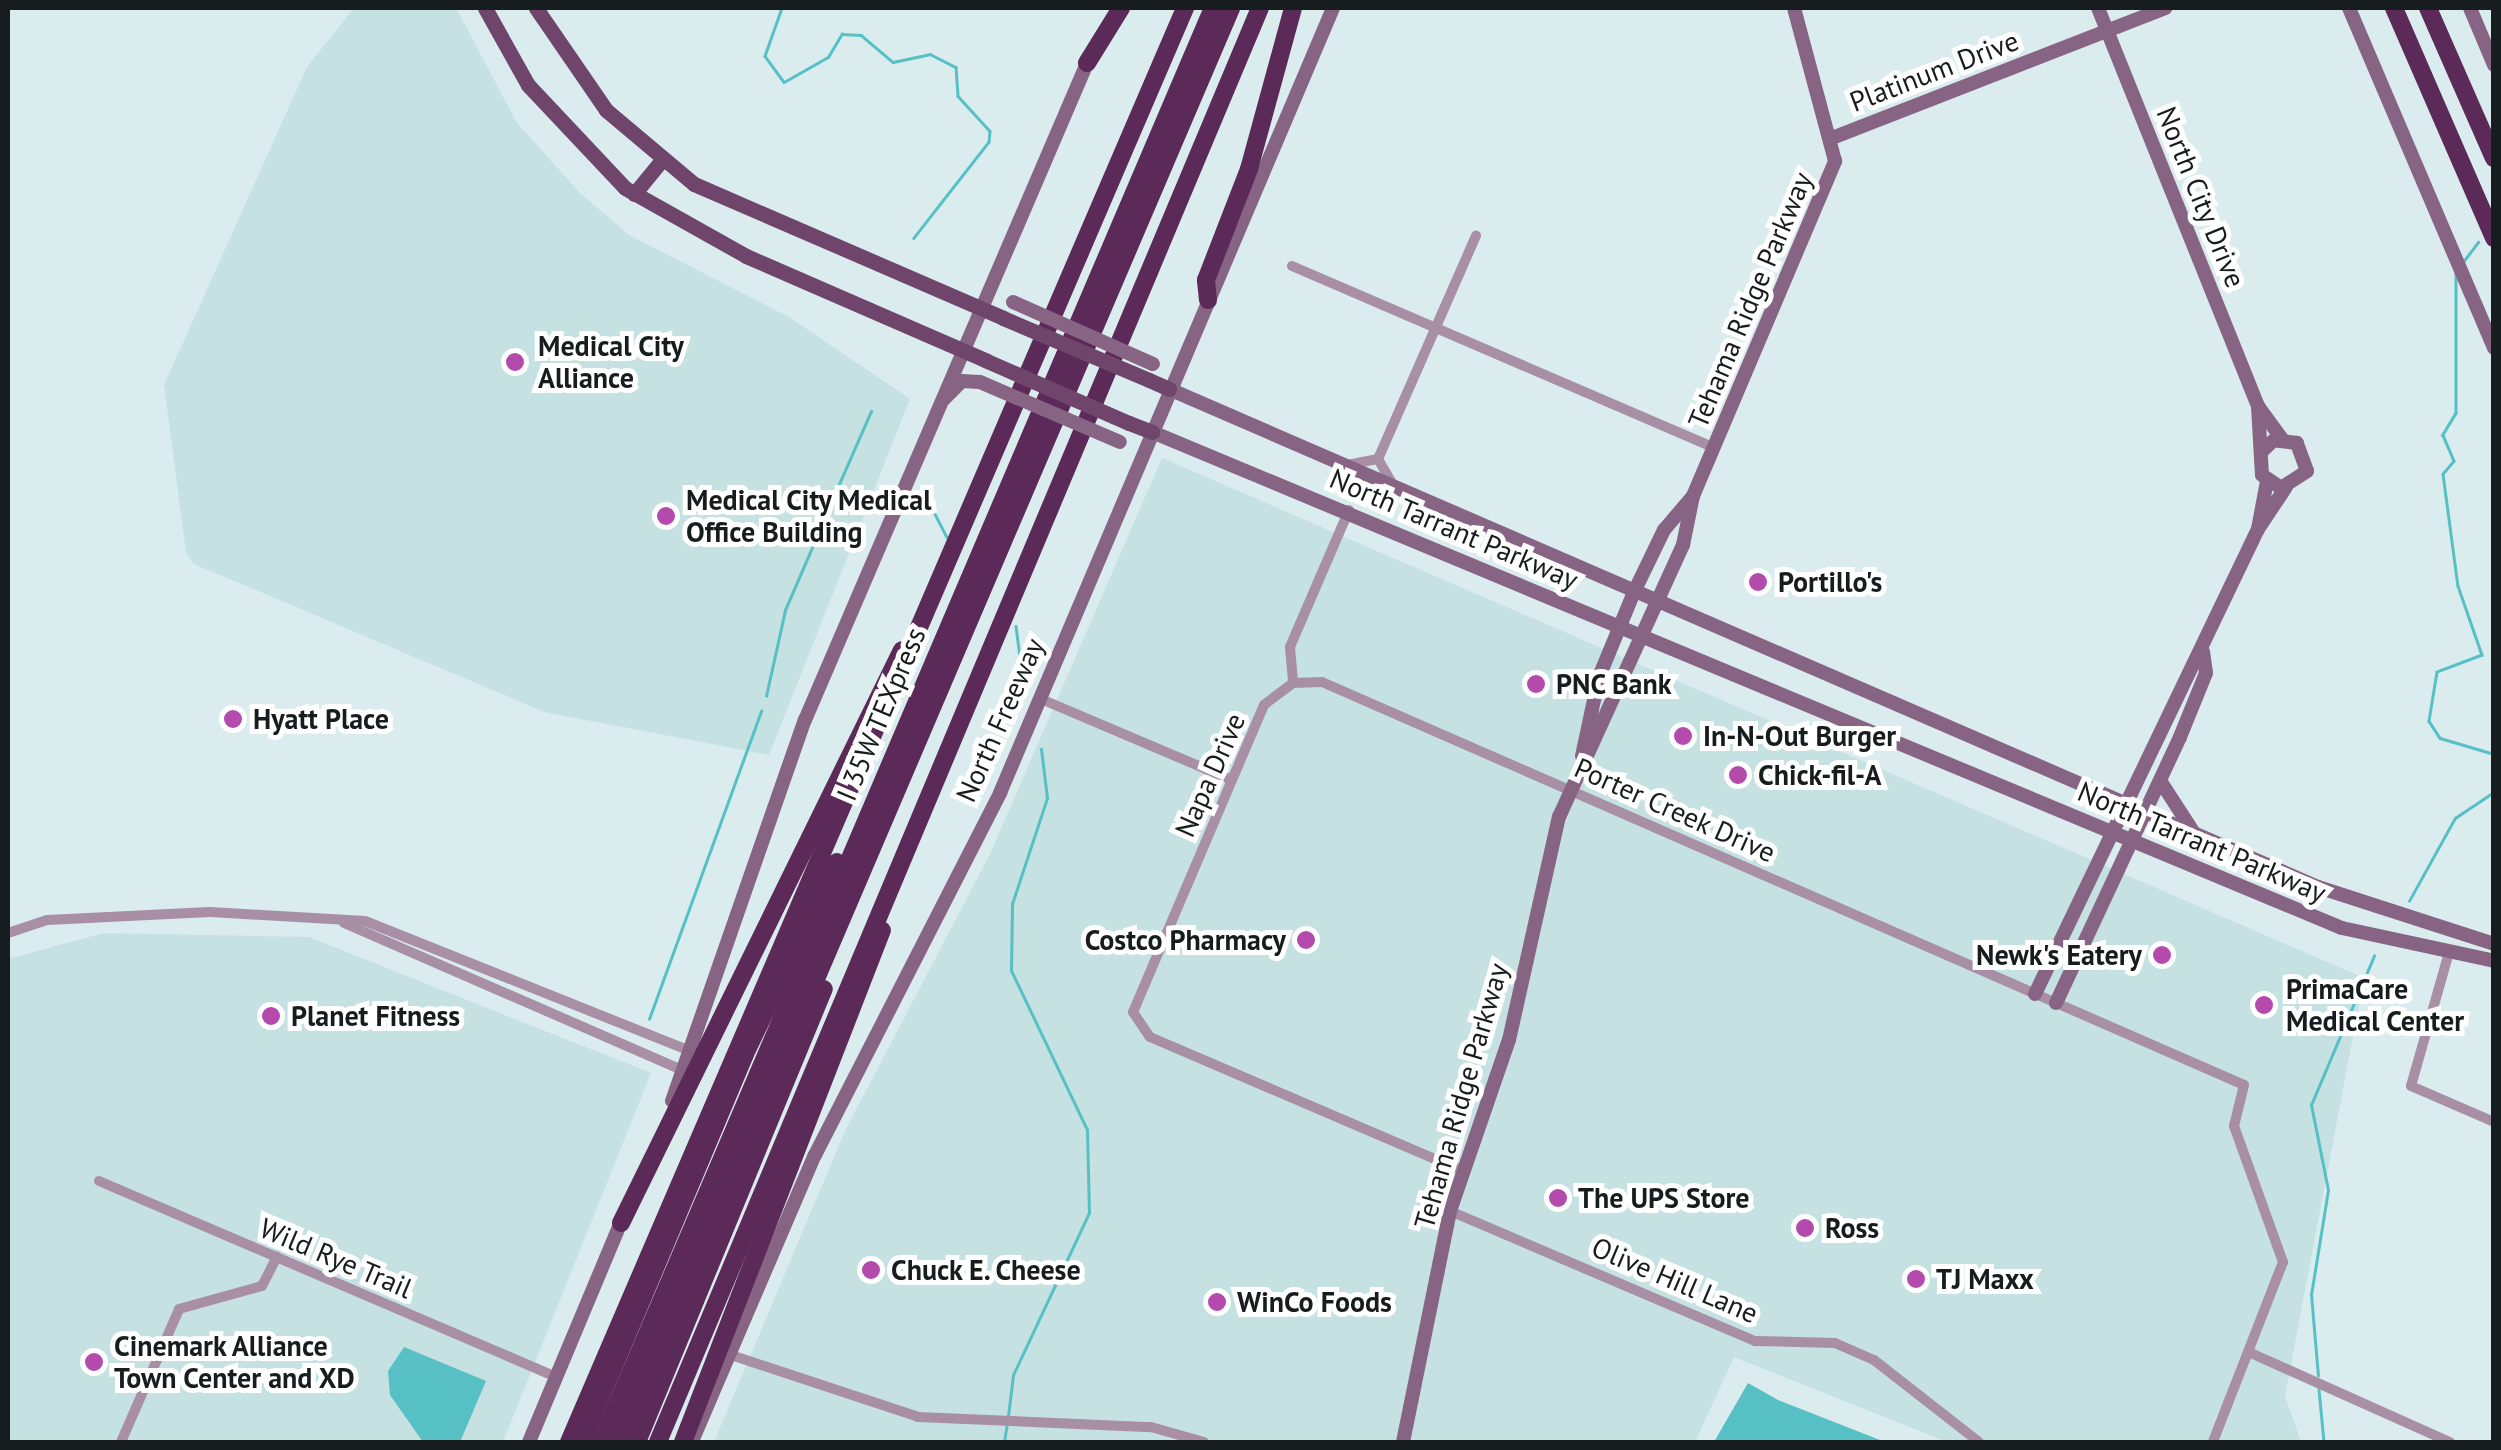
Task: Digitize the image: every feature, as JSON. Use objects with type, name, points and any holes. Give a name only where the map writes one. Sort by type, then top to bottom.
[{"type":"highway","points":[[1087,63],[1121,8]]},
{"type":"highway","points":[[569,1442],[747,1015],[950,568],[1185,8]]},
{"type":"highway","name":"I 35W TEXpress","points":[[601,1442],[1213,8]]},
{"type":"highway","name":"I 35W TEXpress","points":[[618,1442],[1231,8]]},
{"type":"highway","name":"North Freeway","points":[[658,1442],[966,700],[1260,8]]},
{"type":"highway","points":[[1208,300],[1206,280],[1254,153],[1293,8]]},
{"type":"highway","points":[[2394,8],[2494,238]]},
{"type":"highway","points":[[2428,8],[2494,158]]},
{"type":"highway","points":[[621,1224],[808,832],[950,568]]},
{"type":"highway","points":[[683,1442],[962,733],[966,700]]},
{"type":"highway","points":[[638,1442],[914,776],[913,756]]},
{"type":"highway","points":[[582,1442],[744,1056],[884,780]]},
{"type":"main road","name":"North Tarrant Parkway","points":[[485,8],[528,85],[634,194],[746,256],[1152,432],[1349,510],[2342,928],[2448,956],[2494,961]]},
{"type":"main road","name":"North Tarrant Parkway","points":[[536,8],[577,75],[661,162],[982,310],[1151,372],[1169,389],[2144,813],[2380,912],[2494,944]]},
{"type":"main road","points":[[528,1442],[692,1052],[805,720],[1110,8]]},
{"type":"main road","name":"North Freeway","points":[[691,1442],[815,1155],[1041,699],[1136,465],[1333,8]]},
{"type":"main road","name":"Tehama Ridge Parkway","points":[[1403,1442],[1450,1211],[1509,1040],[1534,904],[1570,791],[1659,602],[1693,496],[1826,193],[1832,138],[1793,30],[1794,8]]},
{"type":"main road","name":"North City Drive","points":[[2098,8],[2258,406],[2282,438]]},
{"type":"main road","name":"Platinum Drive","points":[[1832,138],[2166,8]]},
{"type":"main road","points":[[2349,8],[2494,348]]},
{"type":"main road","points":[[2470,8],[2494,64]]},
{"type":"main road","points":[[634,194],[661,162]]},
{"type":"main road","points":[[994,281],[1012,302],[1151,372],[1182,361]]},
{"type":"main road","points":[[937,406],[962,380],[980,382],[1120,442],[1136,465]]},
{"type":"main road","name":"North City Drive","points":[[2258,406],[2262,451]]},
{"type":"main road","points":[[2035,994],[2111,832],[2203,652],[2258,529],[2286,487],[2308,463],[2297,443],[2282,438],[2262,451],[2267,481],[2258,529]]},
{"type":"main road","points":[[2267,481],[2286,487]]},
{"type":"main road","name":"Tehama Ridge Parkway","points":[[1580,767],[1620,626],[1634,592],[1664,530],[1693,496]]},
{"type":"main road","points":[[2056,1003],[2162,782],[2206,673],[2203,652]]},
{"type":"main road","points":[[2162,782],[2196,834]]},
{"type":"street","points":[[1378,459],[1476,236]]},
{"type":"street","points":[[1292,266],[1433,332],[1714,448]]},
{"type":"street","points":[[1347,465],[1378,459]]},
{"type":"street","points":[[1378,459],[1394,486]]},
{"type":"street","points":[[1293,683],[1290,647],[1349,510]]},
{"type":"street","name":"Porter Creek Drive","points":[[1293,683],[1322,682],[2244,1085],[2234,1126],[2282,1262],[2252,1354]]},
{"type":"street","name":"Napa Drive","points":[[1293,683],[1264,705],[1133,1012],[1150,1037],[1462,1171]]},
{"type":"street","points":[[1041,699],[1232,780]]},
{"type":"street","points":[[8,925],[210,912],[344,923],[414,936],[692,1052]]},
{"type":"street","points":[[8,933],[47,920]]},
{"type":"street","points":[[344,923],[684,1071]]},
{"type":"street","points":[[2448,956],[2410,1086],[2494,1122]]},
{"type":"street","name":"Wild Rye Trail","points":[[99,1182],[556,1377]]},
{"type":"street","name":"Olive Hill Lane","points":[[1450,1211],[1756,1341],[1835,1342],[1874,1360],[1979,1442]]},
{"type":"street","points":[[121,1442],[179,1309],[262,1286],[277,1257]]},
{"type":"street","points":[[2213,1442],[2252,1354],[2450,1442]]},
{"type":"street","points":[[731,1355],[871,1407],[945,1420],[1151,1427],[1204,1442]]},
{"type":"shaded area","name":"Medical City Alliance","points":[[354,8],[456,8],[517,123],[580,193],[629,235],[789,317],[910,399],[769,755],[544,712],[194,564],[186,552],[164,385],[307,67]]},
{"type":"shaded area","points":[[1162,458],[2364,978],[2285,1396],[2301,1442],[1947,1442],[1734,1357],[1695,1442],[714,1442],[845,1131],[990,854]]},
{"type":"shaded area","points":[[104,933],[309,937],[651,1073],[503,1442],[8,1442],[8,959]]},
{"type":"water","points":[[404,1347],[486,1381],[460,1442],[423,1442],[390,1395],[388,1371]]},
{"type":"water","points":[[1748,1383],[1778,1400],[1885,1442],[1714,1442]]},
{"type":"waterway","points":[[782,8],[765,56],[784,82],[828,57],[842,34],[861,35],[893,62],[930,54],[956,67],[958,96],[990,131],[989,142],[914,238]]},
{"type":"waterway","points":[[2463,262],[2478,242]]},
{"type":"waterway","points":[[2456,272],[2456,413],[2443,435],[2454,461],[2443,474],[2458,586],[2482,655],[2437,672],[2429,721],[2440,738],[2494,754]]},
{"type":"waterway","points":[[832,500],[871,411]]},
{"type":"waterway","points":[[929,502],[947,537]]},
{"type":"waterway","points":[[766,696],[785,610],[824,520]]},
{"type":"waterway","points":[[1016,626],[1022,673]]},
{"type":"waterway","points":[[649,1019],[761,711]]},
{"type":"waterway","points":[[1008,1416],[1013,1375],[1089,1213],[1087,1130],[1011,971],[1012,904],[1047,798],[1041,749]]},
{"type":"waterway","points":[[2409,901],[2455,818],[2494,792]]},
{"type":"waterway","points":[[2318,1376],[2311,1295],[2328,1190],[2311,1105],[2374,956]]},
{"type":"waterway","points":[[2319,1389],[2324,1442]]},
{"type":"waterway","points":[[1004,1442],[1007,1424]]},
{"type":"place","name":"Medical City Alliance","points":[[515,362]]},
{"type":"place","name":"Medical City Medical Office Building","points":[[666,516]]},
{"type":"place","name":"Portillo's","points":[[1758,582]]},
{"type":"place","name":"PNC Bank","points":[[1536,684]]},
{"type":"place","name":"Hyatt Place","points":[[233,719]]},
{"type":"place","name":"In-N-Out Burger","points":[[1683,736]]},
{"type":"place","name":"Chick-fil-A","points":[[1738,775]]},
{"type":"place","name":"Costco Pharmacy","points":[[1306,940]]},
{"type":"place","name":"Newk's Eatery","points":[[2162,955]]},
{"type":"place","name":"PrimaCare Medical Center","points":[[2264,1005]]},
{"type":"place","name":"Planet Fitness","points":[[271,1016]]},
{"type":"place","name":"The UPS Store","points":[[1558,1198]]},
{"type":"place","name":"Ross","points":[[1805,1228]]},
{"type":"place","name":"Chuck E. Cheese","points":[[871,1270]]},
{"type":"place","name":"TJ Maxx","points":[[1916,1279]]},
{"type":"place","name":"WinCo Foods","points":[[1217,1302]]},
{"type":"place","name":"Cinemark Alliance Town Center and XD","points":[[94,1362]]}]
